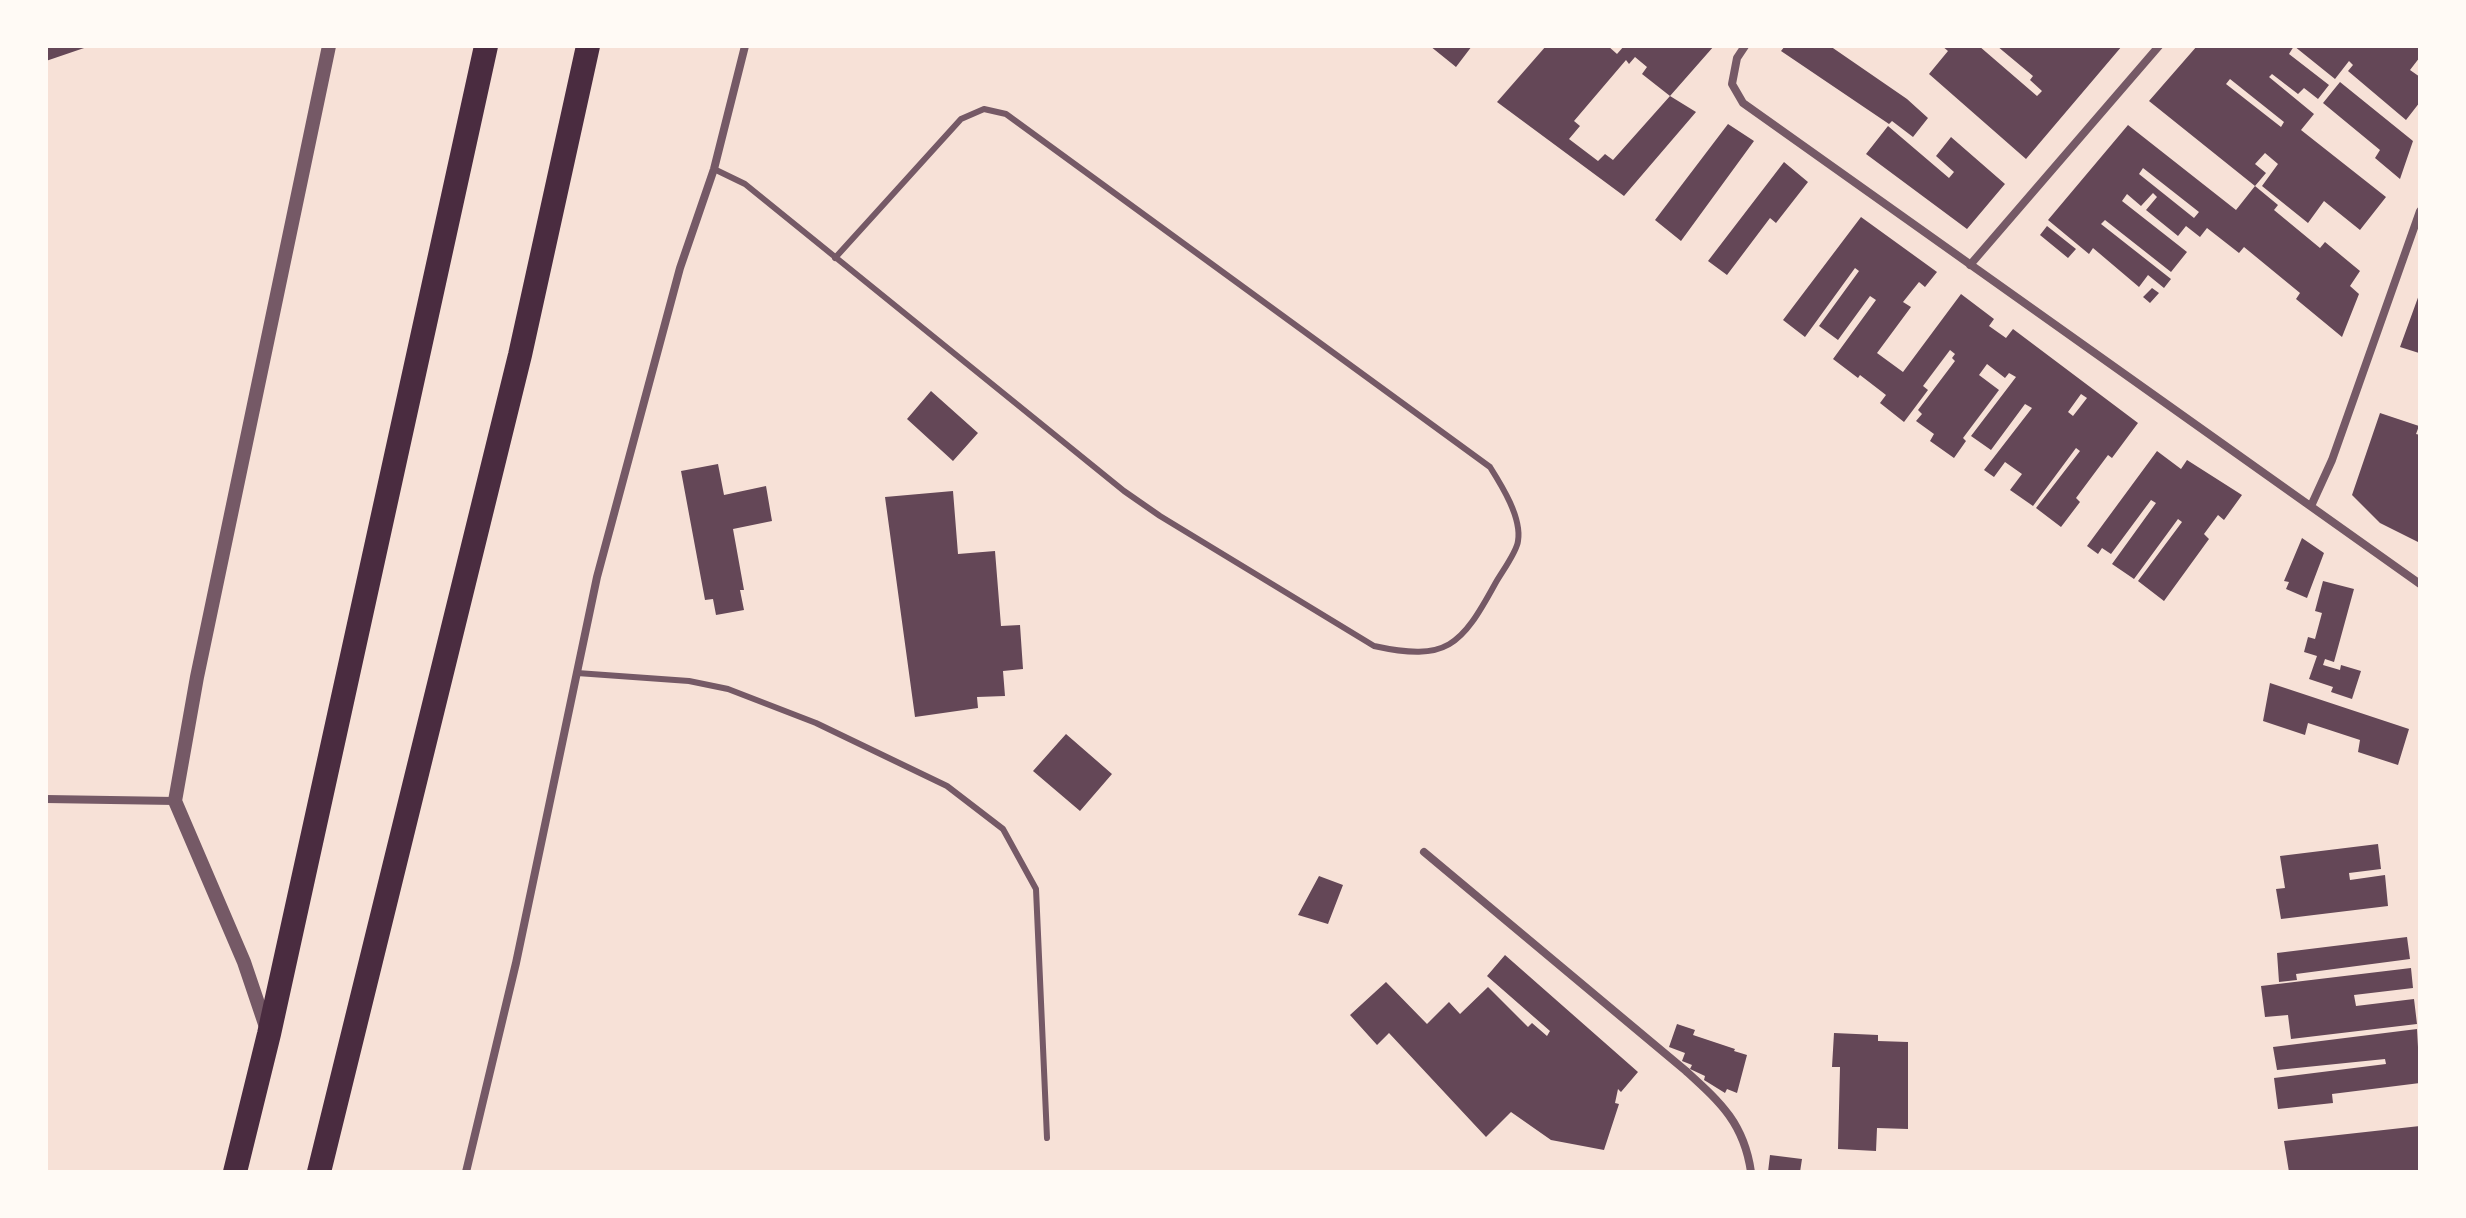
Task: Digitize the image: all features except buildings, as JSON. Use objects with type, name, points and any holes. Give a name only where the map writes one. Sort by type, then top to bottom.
[{"type":"highway","points":[[235,1172],[269,1034],[486,46]]},
{"type":"highway","points":[[319,1172],[520,355],[588,46]]},
{"type":"street","points":[[269,1034],[244,962],[175,801],[197,677],[329,46]]},
{"type":"street","points":[[466,1172],[516,963],[597,577],[676,284],[714,169],[745,46]]},
{"type":"street","points":[[1745,46],[1737,58],[1732,84],[1743,103],[2420,584]]},
{"type":"street","points":[[1970,265],[2159,46]]},
{"type":"street","points":[[2311,506],[2332,460],[2420,211]]},
{"type":"street","points":[[46,799],[175,801]]},
{"type":"street","points":[[1424,852],[1726,1108],[1748,1152],[1751,1172]]},
{"type":"lane","points":[[714,169],[745,184],[835,258],[1124,491],[1374,646],[1406,653],[1432,651],[1451,644],[1473,624],[1519,542],[1517,523],[1505,491],[1490,467],[1006,114],[984,109],[961,119],[835,258]]},
{"type":"lane","points":[[577,673],[689,681],[728,689],[816,723],[947,786],[1003,829],[1036,889],[1047,1138]]}]
